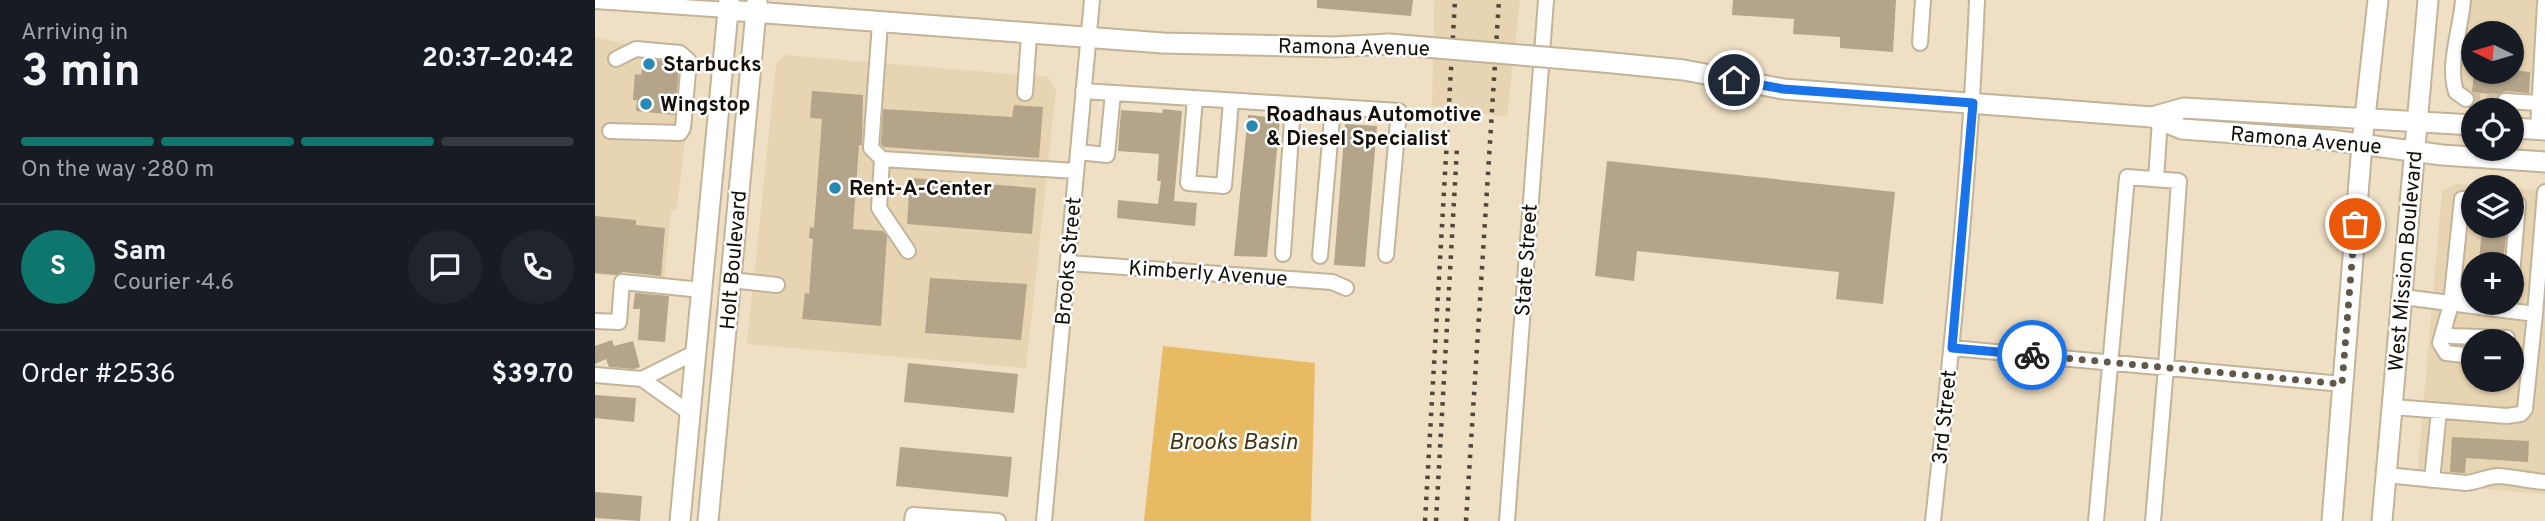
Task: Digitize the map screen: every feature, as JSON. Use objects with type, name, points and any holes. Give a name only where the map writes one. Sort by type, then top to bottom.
[{"type":"main road","points":[[2332,521],[2364,120],[2378,0]]},
{"type":"main road","name":"West Mission Boulevard","points":[[2382,521],[2428,0]]},
{"type":"main road","name":"Ramona Avenue","points":[[728,5],[756,6],[880,23],[1088,39],[1228,46],[1334,47],[1389,44],[1603,62],[1684,70],[1783,89],[2156,119],[2182,130],[2545,162]]},
{"type":"main road","name":"Holt Boulevard","points":[[680,521],[728,5]]},
{"type":"main road","name":"Holt Boulevard","points":[[708,521],[756,6]]},
{"type":"main road","name":"Ramona Avenue","points":[[2156,119],[2184,108],[2461,124]]},
{"type":"main road","points":[[2524,129],[2542,130]]},
{"type":"street","name":"Brooks Street","points":[[1044,521],[1092,0]]},
{"type":"street","name":"State Street","points":[[1507,521],[1546,0]]},
{"type":"street","points":[[1920,43],[1923,0]]},
{"type":"street","name":"3rd Street","points":[[1933,521],[1952,348],[1973,103],[1977,0]]},
{"type":"street","points":[[2463,0],[2453,82],[2456,92],[2465,98]]},
{"type":"street","name":"Ramona Avenue","points":[[595,1],[728,5]]},
{"type":"street","points":[[2542,130],[2539,103],[2545,3]]},
{"type":"street","points":[[880,23],[871,148],[882,159],[1076,171]]},
{"type":"street","points":[[1025,93],[1029,34]]},
{"type":"street","points":[[610,131],[680,133],[683,128],[689,61],[680,53],[636,49],[615,59]]},
{"type":"street","points":[[1083,91],[1399,111],[1386,255]]},
{"type":"street","points":[[1078,152],[1107,155],[1113,93]]},
{"type":"street","points":[[1195,98],[1188,183],[1224,187],[1231,101]]},
{"type":"street","points":[[2524,102],[2539,103]]},
{"type":"street","points":[[1283,254],[1293,105]]},
{"type":"street","points":[[1319,256],[1333,107]]},
{"type":"street","points":[[2155,179],[2156,119]]},
{"type":"street","points":[[882,159],[879,208],[908,251]]},
{"type":"street","points":[[2096,521],[2127,177],[2179,181],[2153,521]]},
{"type":"street","points":[[2393,407],[2507,416],[2521,414],[2525,409],[2535,314],[2541,292],[2545,199],[2524,202]]},
{"type":"street","points":[[2461,209],[2452,299],[2440,343],[2442,351],[2461,355]]},
{"type":"street","name":"Kimberly Avenue","points":[[1068,263],[1332,282],[1346,288]]},
{"type":"street","points":[[731,280],[777,285]]},
{"type":"street","points":[[595,321],[619,322],[622,282],[702,289]]},
{"type":"street","points":[[2403,297],[2461,301]]},
{"type":"street","points":[[2452,299],[2461,297]]},
{"type":"street","points":[[2524,313],[2535,314]]},
{"type":"street","points":[[2443,332],[2461,337]]},
{"type":"street","points":[[1952,348],[2342,384]]},
{"type":"street","points":[[642,379],[696,352]]},
{"type":"street","points":[[595,375],[642,379],[690,413]]},
{"type":"street","points":[[2432,480],[2439,411]]},
{"type":"street","points":[[2386,475],[2479,482],[2486,477],[2497,476],[2545,482]]},
{"type":"street","points":[[912,521],[913,515],[997,521]]},
{"type":"shaded area","points":[[1434,0],[1520,0],[1507,117],[1432,106]]},
{"type":"shaded area","points":[[2456,0],[2545,0],[2545,109],[2524,108],[2524,98],[2461,99],[2449,88]]},
{"type":"shaded area","points":[[595,37],[634,46],[688,52],[690,97],[677,209],[671,210],[664,281],[595,274]]},
{"type":"shaded area","points":[[784,55],[1048,77],[1056,90],[1026,368],[747,344],[776,64]]},
{"type":"shaded area","points":[[2455,184],[2461,184],[2461,238],[2524,238],[2524,189],[2545,191],[2545,494],[2420,484],[2418,465],[2442,191]]},
{"type":"water","name":"Brooks Basin","points":[[1163,346],[1315,363],[1311,521],[1144,521]]},
{"type":"building","points":[[1317,0],[1413,0],[1411,16],[1317,8]]},
{"type":"building","points":[[1733,0],[1896,0],[1893,52],[1840,48],[1840,37],[1793,34],[1794,19],[1732,15]]},
{"type":"building","points":[[643,59],[676,62],[679,65],[675,115],[636,111],[637,100],[633,100],[635,74],[641,75]]},
{"type":"building","points":[[2524,71],[2530,72],[2529,93],[2506,91],[2498,95],[2472,92],[2473,84],[2524,84]]},
{"type":"building","points":[[812,91],[863,95],[862,145],[859,145],[853,229],[883,231],[887,236],[881,326],[802,319],[805,293],[809,294],[813,239],[809,238],[810,227],[814,228],[822,119],[810,118]]},
{"type":"building","points":[[1014,105],[1043,107],[1039,158],[884,147],[881,144],[883,109],[1012,117]]},
{"type":"building","points":[[1163,109],[1182,111],[1174,201],[1197,203],[1195,226],[1117,218],[1118,200],[1158,204],[1161,181],[1157,181],[1159,154],[1118,151],[1121,110],[1162,113]]},
{"type":"building","points":[[1248,115],[1280,118],[1267,257],[1234,256]]},
{"type":"building","points":[[1345,124],[1377,126],[1365,267],[1334,265]]},
{"type":"building","points":[[1607,161],[1895,192],[1883,304],[1836,299],[1839,272],[1637,251],[1634,281],[1595,276]]},
{"type":"building","points":[[910,178],[1036,188],[1032,234],[907,224]]},
{"type":"building","points":[[595,216],[636,220],[636,225],[665,228],[661,276],[623,272],[616,275],[595,273]]},
{"type":"building","points":[[2481,238],[2506,238],[2504,252],[2480,252]]},
{"type":"building","points":[[930,278],[1027,284],[1021,340],[925,333]]},
{"type":"building","points":[[635,293],[669,296],[665,342],[638,340],[640,309],[633,309]]},
{"type":"building","points":[[612,340],[614,346],[633,341],[640,367],[609,367],[606,359],[595,364],[595,346]]},
{"type":"building","points":[[908,363],[1018,374],[1014,413],[904,402]]},
{"type":"building","points":[[595,395],[636,398],[634,422],[595,418]]},
{"type":"building","points":[[2452,437],[2529,441],[2528,462],[2466,458],[2465,473],[2450,472]]},
{"type":"building","points":[[900,447],[1012,457],[1008,497],[896,486]]},
{"type":"building","points":[[595,492],[642,496],[640,521],[595,518]]},
{"type":"railway","points":[[1425,521],[1455,0]]},
{"type":"railway","points":[[1466,521],[1499,0]]},
{"type":"railway","points":[[1436,521],[1457,147]]},
{"type":"way so far","points":[[2032,355],[2342,384],[2355,224]]},
{"type":"place","name":"Starbucks","points":[[649,64]]},
{"type":"place","name":"Wingstop","points":[[646,104]]},
{"type":"place","name":"Roadhaus Automotive & Diesel Specialist","points":[[1252,126]]},
{"type":"place","name":"Rent-A-Center","points":[[835,188]]},
{"type":"route","points":[[1734,80],[1783,89],[1973,103],[1952,348],[2032,355]]}]
